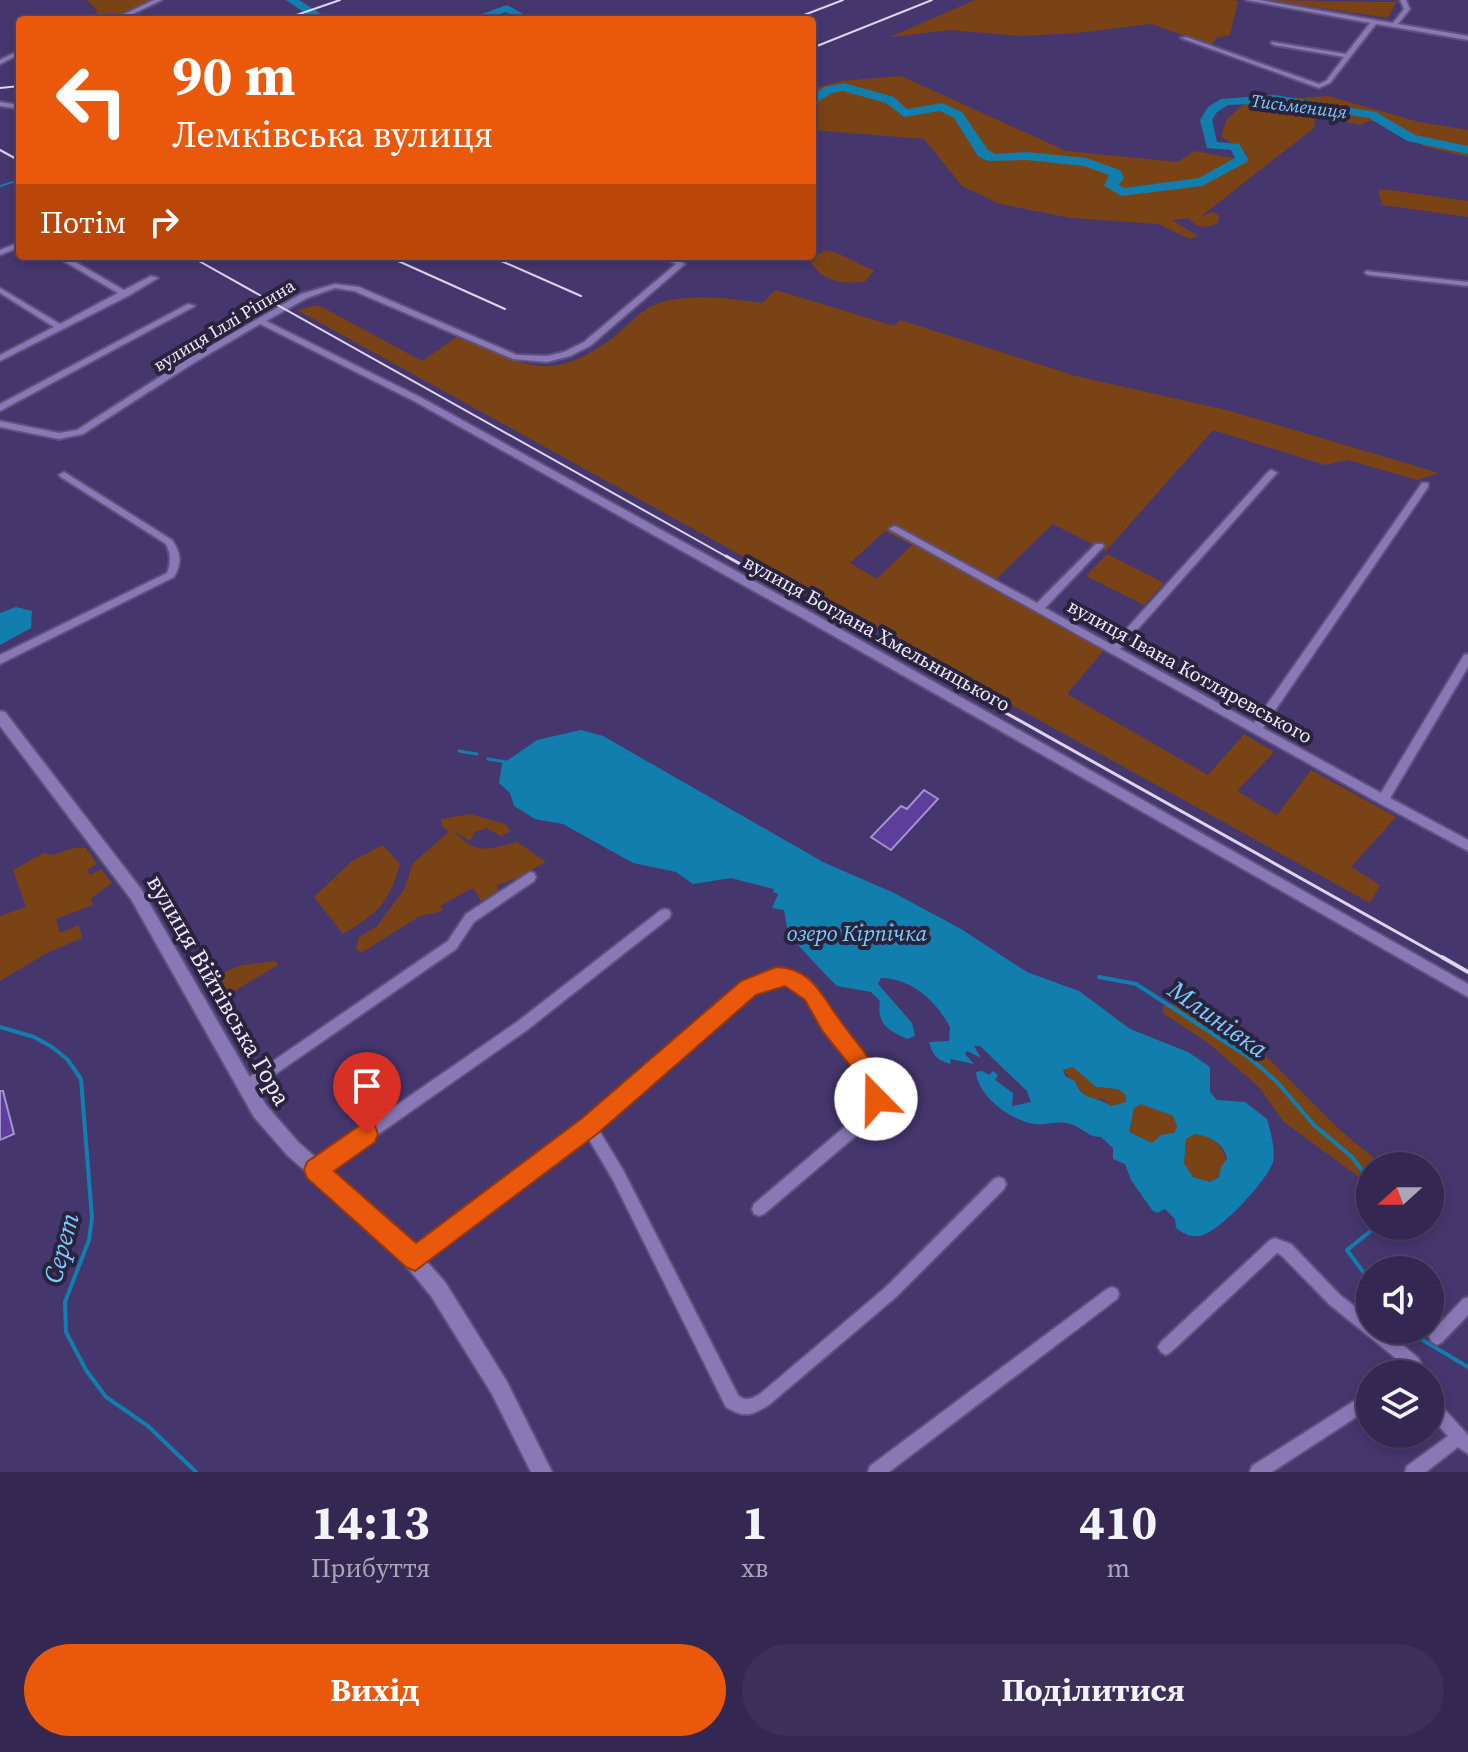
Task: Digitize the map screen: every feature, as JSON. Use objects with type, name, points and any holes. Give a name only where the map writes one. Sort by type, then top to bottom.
[{"type":"street","points":[[124,16],[159,0]]},
{"type":"street","points":[[1249,0],[1468,38]]},
{"type":"street","points":[[1395,24],[1407,9],[1403,0]]},
{"type":"street","points":[[1184,38],[1313,86],[1328,82],[1375,21]]},
{"type":"street","points":[[1274,43],[1347,56]]},
{"type":"street","points":[[66,260],[125,294]]},
{"type":"street","name":"вулиця Іллі Ріпина","points":[[0,424],[67,436],[87,429],[260,321],[319,290],[348,286],[516,357],[558,357],[587,344],[681,264],[673,260]]},
{"type":"street","points":[[1369,273],[1468,284]]},
{"type":"street","points":[[0,358],[154,278]]},
{"type":"street","points":[[0,290],[60,327]]},
{"type":"street","points":[[0,408],[191,306]]},
{"type":"street","name":"вулиця Богдана Хмельницького","points":[[260,321],[417,399],[1468,991]]},
{"type":"street","points":[[1114,649],[1272,473]]},
{"type":"street","points":[[0,660],[171,575],[174,570],[175,552],[164,538],[64,475]]},
{"type":"street","points":[[1256,729],[1425,485]]},
{"type":"street","name":"вулиця Івана Котляревського","points":[[894,529],[1468,846]]},
{"type":"street","points":[[1038,608],[1099,546]]},
{"type":"street","points":[[1383,800],[1468,658]]},
{"type":"street","name":"вулиця Війтівська Гора","points":[[0,716],[136,894],[246,1087],[273,1127],[315,1170],[415,1259],[473,1342],[542,1472]]},
{"type":"street","points":[[246,1087],[452,945],[470,918],[530,877]]},
{"type":"street","points":[[315,1170],[522,1026],[665,914]]},
{"type":"street","points":[[415,1259],[589,1126],[748,988],[763,979],[789,977],[801,983],[822,1006],[831,1025],[867,1070],[876,1099],[860,1123],[759,1209]]},
{"type":"street","points":[[589,1126],[618,1175],[732,1401],[740,1408],[749,1408],[765,1399],[891,1292],[999,1184]]},
{"type":"street","points":[[1166,1347],[1275,1245],[1286,1249],[1335,1300],[1356,1317]]},
{"type":"street","points":[[876,1472],[1112,1294]]},
{"type":"street","points":[[1444,1330],[1468,1304]]},
{"type":"street","points":[[1390,1344],[1409,1360]]},
{"type":"street","points":[[1258,1472],[1356,1408]]},
{"type":"street","points":[[1413,1472],[1464,1442],[1444,1421]]},
{"type":"shaded area","points":[[87,0],[154,0],[120,16],[95,16],[97,10]]},
{"type":"shaded area","points":[[975,0],[1238,1],[1230,35],[1216,38],[1212,45],[1151,24],[1022,36],[951,30],[890,37]]},
{"type":"shaded area","points":[[1269,0],[1389,2],[1397,1],[1388,18]]},
{"type":"shaded area","points":[[901,76],[1066,151],[1178,162],[1194,151],[1244,160],[1247,154],[1221,136],[1227,119],[1246,102],[1328,96],[1419,122],[1468,130],[1468,157],[1423,146],[1413,136],[1386,122],[1369,121],[1361,125],[1316,117],[1314,128],[1200,217],[1213,212],[1219,216],[1218,223],[1202,226],[1190,218],[1172,220],[1198,236],[1190,239],[1158,224],[1071,218],[1000,204],[962,186],[924,139],[816,130],[816,88],[841,81]]},
{"type":"shaded area","points":[[1383,189],[1468,201],[1468,217],[1382,205],[1378,191]]},
{"type":"shaded area","points":[[825,250],[874,270],[866,281],[834,280],[815,267],[810,260],[816,260],[816,256]]},
{"type":"shaded area","points":[[776,290],[894,326],[900,320],[1076,376],[1230,411],[1439,473],[1417,480],[1348,460],[1325,465],[1213,430],[1106,551],[1053,524],[989,586],[1104,650],[1067,694],[1208,775],[1244,734],[1274,752],[1237,791],[1277,815],[1311,770],[1396,817],[1351,867],[1380,885],[1370,903],[297,310],[318,305],[422,361],[458,336],[502,356],[538,366],[573,361],[593,351],[659,303],[698,297],[762,303]],"holes":[[[885,531],[912,545],[877,579],[850,563]]]},
{"type":"shaded area","points":[[1107,554],[1164,583],[1144,605],[1086,576]]},
{"type":"shaded area","points":[[470,814],[505,824],[511,831],[501,836],[486,828],[475,832],[470,841],[454,831],[469,844],[490,848],[517,842],[546,862],[497,885],[498,891],[481,901],[473,888],[440,906],[443,911],[420,916],[361,953],[356,949],[359,937],[377,926],[404,890],[413,863],[449,832],[443,827],[441,819]]},
{"type":"shaded area","points":[[383,845],[400,864],[391,888],[374,913],[343,934],[314,897],[352,861]]},
{"type":"shaded area","points":[[73,848],[86,848],[97,864],[87,870],[90,875],[101,869],[112,883],[91,898],[93,905],[56,919],[60,933],[79,925],[82,938],[45,954],[0,981],[0,916],[26,907],[13,870],[44,853],[53,855]]},
{"type":"shaded area","points":[[275,961],[278,965],[221,999],[213,988],[231,969]]},
{"type":"shaded area","points":[[1178,1004],[1258,1048],[1341,1131],[1367,1152],[1356,1152],[1356,1175],[1284,1122],[1259,1087],[1208,1043],[1163,1013],[1163,1006]]},
{"type":"shaded area","points":[[1073,1067],[1096,1087],[1118,1089],[1126,1095],[1126,1102],[1111,1106],[1102,1099],[1088,1099],[1063,1070]]},
{"type":"shaded area","points":[[1141,1104],[1173,1116],[1177,1127],[1174,1133],[1152,1143],[1129,1132],[1134,1108]]},
{"type":"shaded area","points":[[1195,1133],[1213,1141],[1224,1153],[1224,1168],[1210,1182],[1193,1177],[1184,1164],[1186,1138]]},
{"type":"water","points":[[16,607],[32,611],[31,628],[0,645],[0,613]]},
{"type":"water","name":"озеро Кірпічка","points":[[581,730],[603,736],[823,862],[894,893],[961,929],[1027,972],[1079,991],[1130,1029],[1188,1052],[1210,1067],[1210,1092],[1217,1100],[1245,1102],[1267,1119],[1274,1152],[1269,1171],[1219,1226],[1200,1236],[1182,1232],[1176,1228],[1175,1219],[1165,1209],[1157,1213],[1152,1210],[1131,1180],[1125,1164],[1113,1159],[1113,1148],[1101,1137],[1092,1136],[1067,1123],[1026,1122],[989,1099],[976,1072],[989,1075],[993,1071],[998,1075],[995,1080],[1013,1093],[1012,1106],[1031,1102],[1027,1091],[980,1046],[974,1046],[981,1058],[967,1051],[965,1054],[974,1064],[950,1059],[951,1064],[936,1057],[929,1042],[949,1041],[950,1027],[922,993],[893,979],[881,978],[878,984],[912,1023],[915,1036],[907,1039],[885,1025],[880,1016],[880,1001],[871,992],[837,986],[788,934],[784,910],[772,908],[778,894],[773,892],[774,889],[731,878],[693,884],[676,872],[633,863],[563,824],[535,819],[514,806],[510,793],[499,783],[502,764],[537,740]],"holes":[[[1073,1067],[1096,1087],[1118,1089],[1126,1095],[1126,1102],[1111,1106],[1081,1092],[1063,1070]],[[1141,1104],[1173,1116],[1177,1127],[1174,1133],[1161,1135],[1152,1143],[1129,1132],[1134,1108]],[[1195,1134],[1220,1145],[1227,1159],[1219,1177],[1210,1182],[1193,1177],[1184,1164],[1186,1139]]]},
{"type":"building","points":[[924,790],[938,799],[891,850],[871,837],[901,806],[907,809]]},
{"type":"building","points":[[0,1091],[3,1091],[14,1134],[0,1140]]},
{"type":"waterway","name":"Тисьмениця","points":[[291,0],[317,16]]},
{"type":"waterway","name":"Тисьмениця","points":[[483,16],[507,8],[521,16]]},
{"type":"waterway","name":"Тисьмениця","points":[[816,98],[828,90],[844,87],[866,96],[890,100],[904,113],[942,107],[958,115],[983,153],[993,158],[1026,156],[1086,162],[1115,173],[1117,178],[1111,186],[1122,192],[1202,182],[1242,159],[1235,147],[1211,145],[1206,120],[1212,110],[1225,102],[1275,99],[1372,115],[1411,138],[1468,150]]},
{"type":"waterway","name":"Серет","points":[[0,186],[16,181]]},
{"type":"waterway","name":"Млинівка","points":[[459,751],[477,754]]},
{"type":"waterway","name":"Млинівка","points":[[488,759],[506,762]]},
{"type":"waterway","name":"Млинівка","points":[[1099,977],[1136,984],[1250,1058],[1277,1082],[1314,1125],[1356,1162]]},
{"type":"waterway","name":"Серет","points":[[0,1027],[34,1037],[52,1047],[67,1059],[81,1079],[92,1218],[89,1240],[65,1302],[66,1332],[86,1370],[106,1397],[148,1426],[196,1472]]},
{"type":"waterway","name":"Млинівка","points":[[1356,1262],[1347,1250],[1360,1240]]},
{"type":"waterway","name":"Млинівка","points":[[1429,1344],[1468,1367]]},
{"type":"railway","points":[[294,16],[340,0]]},
{"type":"railway","points":[[801,16],[843,0]]},
{"type":"railway","points":[[816,46],[932,0]]},
{"type":"railway","points":[[0,88],[16,86]]},
{"type":"railway","points":[[0,150],[16,159]]},
{"type":"railway","points":[[197,260],[729,558]]},
{"type":"railway","points":[[396,260],[505,309]]},
{"type":"railway","points":[[499,260],[581,296]]},
{"type":"railway","points":[[726,556],[1445,959]]},
{"type":"railway","points":[[1442,957],[1468,972]]},
{"type":"route","points":[[367,1134],[315,1170],[391,1234],[415,1259],[589,1126],[748,988],[776,976],[789,977],[813,994],[831,1025],[867,1070],[874,1083],[876,1099]]}]
